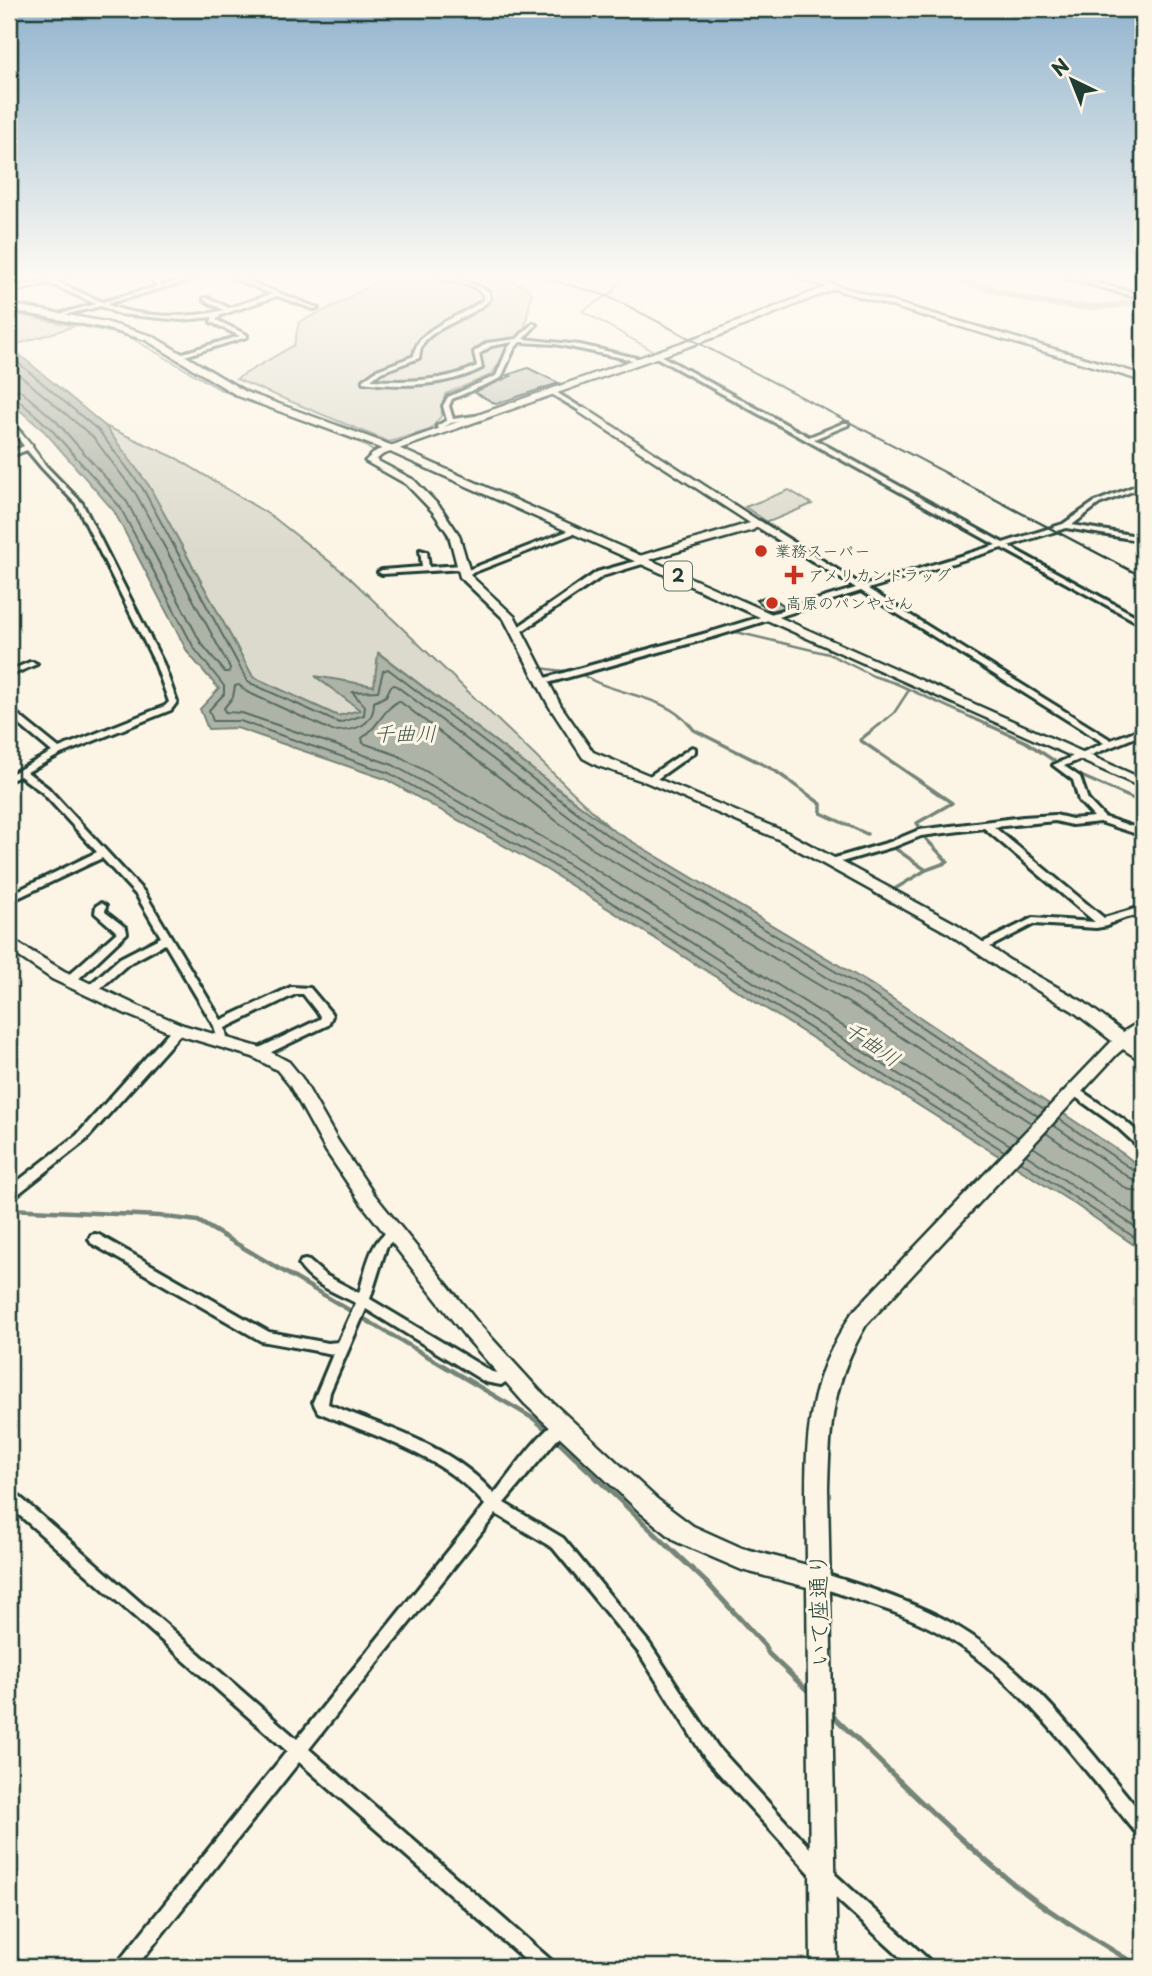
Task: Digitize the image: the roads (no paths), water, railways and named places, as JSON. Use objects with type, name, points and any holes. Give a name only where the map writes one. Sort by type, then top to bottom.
[{"type":"main road","name":"2","points":[[200,369],[242,394],[392,449],[1143,784]]},
{"type":"street","points":[[386,369],[367,377],[365,381],[415,382],[464,375],[476,369]]},
{"type":"street","points":[[446,425],[446,406],[450,398],[499,377],[502,369]]},
{"type":"street","points":[[615,369],[475,418],[446,425],[375,455],[370,461],[410,482],[437,510],[454,535],[464,570],[473,586],[509,617],[541,682],[588,754],[603,763],[650,779],[783,836],[831,862],[982,947],[1004,964],[1079,1007],[1143,1056]]},
{"type":"street","points":[[682,369],[1143,623]]},
{"type":"street","points":[[1113,369],[1143,378]]},
{"type":"street","points":[[552,391],[757,523],[1111,744]]},
{"type":"street","points":[[9,422],[44,467],[79,503],[159,663],[173,702],[168,708],[58,752],[9,778]]},
{"type":"street","points":[[810,438],[846,424]]},
{"type":"street","points":[[9,455],[30,446]]},
{"type":"street","points":[[541,682],[770,617],[1066,526],[1097,503],[1143,485]]},
{"type":"street","points":[[516,631],[600,574],[757,523]]},
{"type":"street","points":[[1066,526],[1143,539]]},
{"type":"street","points":[[382,572],[464,570],[576,531]]},
{"type":"street","points":[[423,552],[426,569]]},
{"type":"street","points":[[9,674],[33,664]]},
{"type":"street","points":[[9,712],[58,752]]},
{"type":"street","points":[[9,727],[20,721]]},
{"type":"street","points":[[1101,819],[1084,801],[1077,779],[1058,764],[1143,732]]},
{"type":"street","points":[[650,779],[692,750]]},
{"type":"street","points":[[21,772],[46,790],[141,894],[221,1034]]},
{"type":"street","points":[[831,862],[919,834],[1055,818],[1072,822],[1101,819],[1143,833]]},
{"type":"street","points":[[988,827],[1028,864],[1062,887],[1104,924]]},
{"type":"street","points":[[9,899],[104,853]]},
{"type":"street","points":[[69,981],[122,933],[122,930],[100,913],[101,906]]},
{"type":"street","points":[[982,947],[1033,921],[1104,924],[1125,914],[1143,914]]},
{"type":"street","points":[[90,991],[124,961],[168,938]]},
{"type":"street","points":[[9,943],[69,981],[90,991],[178,1029],[221,1034],[274,1060],[290,1074],[332,1146],[394,1233],[554,1433],[685,1534],[741,1559],[819,1578],[924,1618],[977,1649],[1026,1692],[1143,1828]]},
{"type":"street","points":[[221,1034],[295,990],[306,991],[327,1016],[324,1022],[260,1053]]},
{"type":"street","points":[[1143,1026],[1123,1039],[1071,1094],[1120,1122],[1143,1144]]},
{"type":"street","points":[[9,1195],[81,1138],[178,1029]]},
{"type":"street","name":"いて座通り","points":[[824,1967],[817,1488],[820,1412],[833,1364],[859,1319],[1071,1094]]},
{"type":"street","points":[[394,1233],[385,1238],[380,1247],[359,1309],[323,1392],[320,1402],[323,1408],[436,1454],[456,1468],[494,1505],[558,1543],[644,1648],[711,1752],[822,1874],[924,1967]]},
{"type":"street","points":[[95,1239],[266,1337],[328,1349],[341,1348]]},
{"type":"street","points":[[305,1265],[359,1309],[490,1378],[501,1379],[508,1373]]},
{"type":"street","points":[[125,1967],[554,1433]]},
{"type":"street","points":[[9,1497],[546,1967]]},
{"type":"water","name":"千曲川","points":[[9,369],[37,369],[105,426],[149,486],[253,677],[338,716],[360,710],[315,676],[374,686],[378,653],[611,829],[872,985],[1143,1169],[1143,1251],[1073,1203],[547,870],[385,779],[237,728],[208,729],[200,709],[219,689],[188,653],[114,511],[45,432],[9,401]]},
{"type":"waterway","points":[[185,369],[221,390],[361,443],[373,451]]},
{"type":"waterway","points":[[686,369],[814,439]]},
{"type":"waterway","points":[[443,525],[455,557]]},
{"type":"waterway","points":[[458,570],[463,582],[508,625]]},
{"type":"waterway","points":[[583,675],[736,632],[829,654],[873,676],[895,683],[990,726]]},
{"type":"waterway","points":[[513,635],[521,656],[531,669]]},
{"type":"waterway","points":[[540,668],[570,672]]},
{"type":"waterway","points":[[576,673],[583,675]]},
{"type":"waterway","points":[[583,675],[667,707],[680,715],[690,726]]},
{"type":"waterway","points":[[878,726],[894,713],[909,690]]},
{"type":"waterway","points":[[689,724],[694,730],[774,770],[821,804],[821,813],[867,834]]},
{"type":"waterway","points":[[880,724],[860,740],[952,803],[917,823],[919,826]]},
{"type":"waterway","points":[[986,724],[1026,742],[1059,764]]},
{"type":"waterway","points":[[1072,772],[1143,803]]},
{"type":"waterway","points":[[926,839],[948,862],[926,870]]},
{"type":"waterway","points":[[893,847],[926,870]]},
{"type":"waterway","points":[[893,890],[926,870]]},
{"type":"waterway","points":[[9,1209],[159,1216],[198,1221],[534,1419],[549,1432]]},
{"type":"waterway","points":[[554,1438],[572,1455]]},
{"type":"waterway","points":[[570,1453],[709,1585],[764,1645],[769,1654],[811,1694]]},
{"type":"waterway","points":[[829,1712],[940,1820],[1010,1881],[1057,1916],[1140,1967]]},
{"type":"railway","points":[[748,369],[948,474]]},
{"type":"railway","points":[[945,473],[1143,577]]},
{"type":"place","name":"業務スーパー","points":[[761,551]]},
{"type":"place","name":"アメリカンドラッグ","points":[[794,575]]},
{"type":"place","name":"高原のパンやさん","points":[[772,603]]}]
